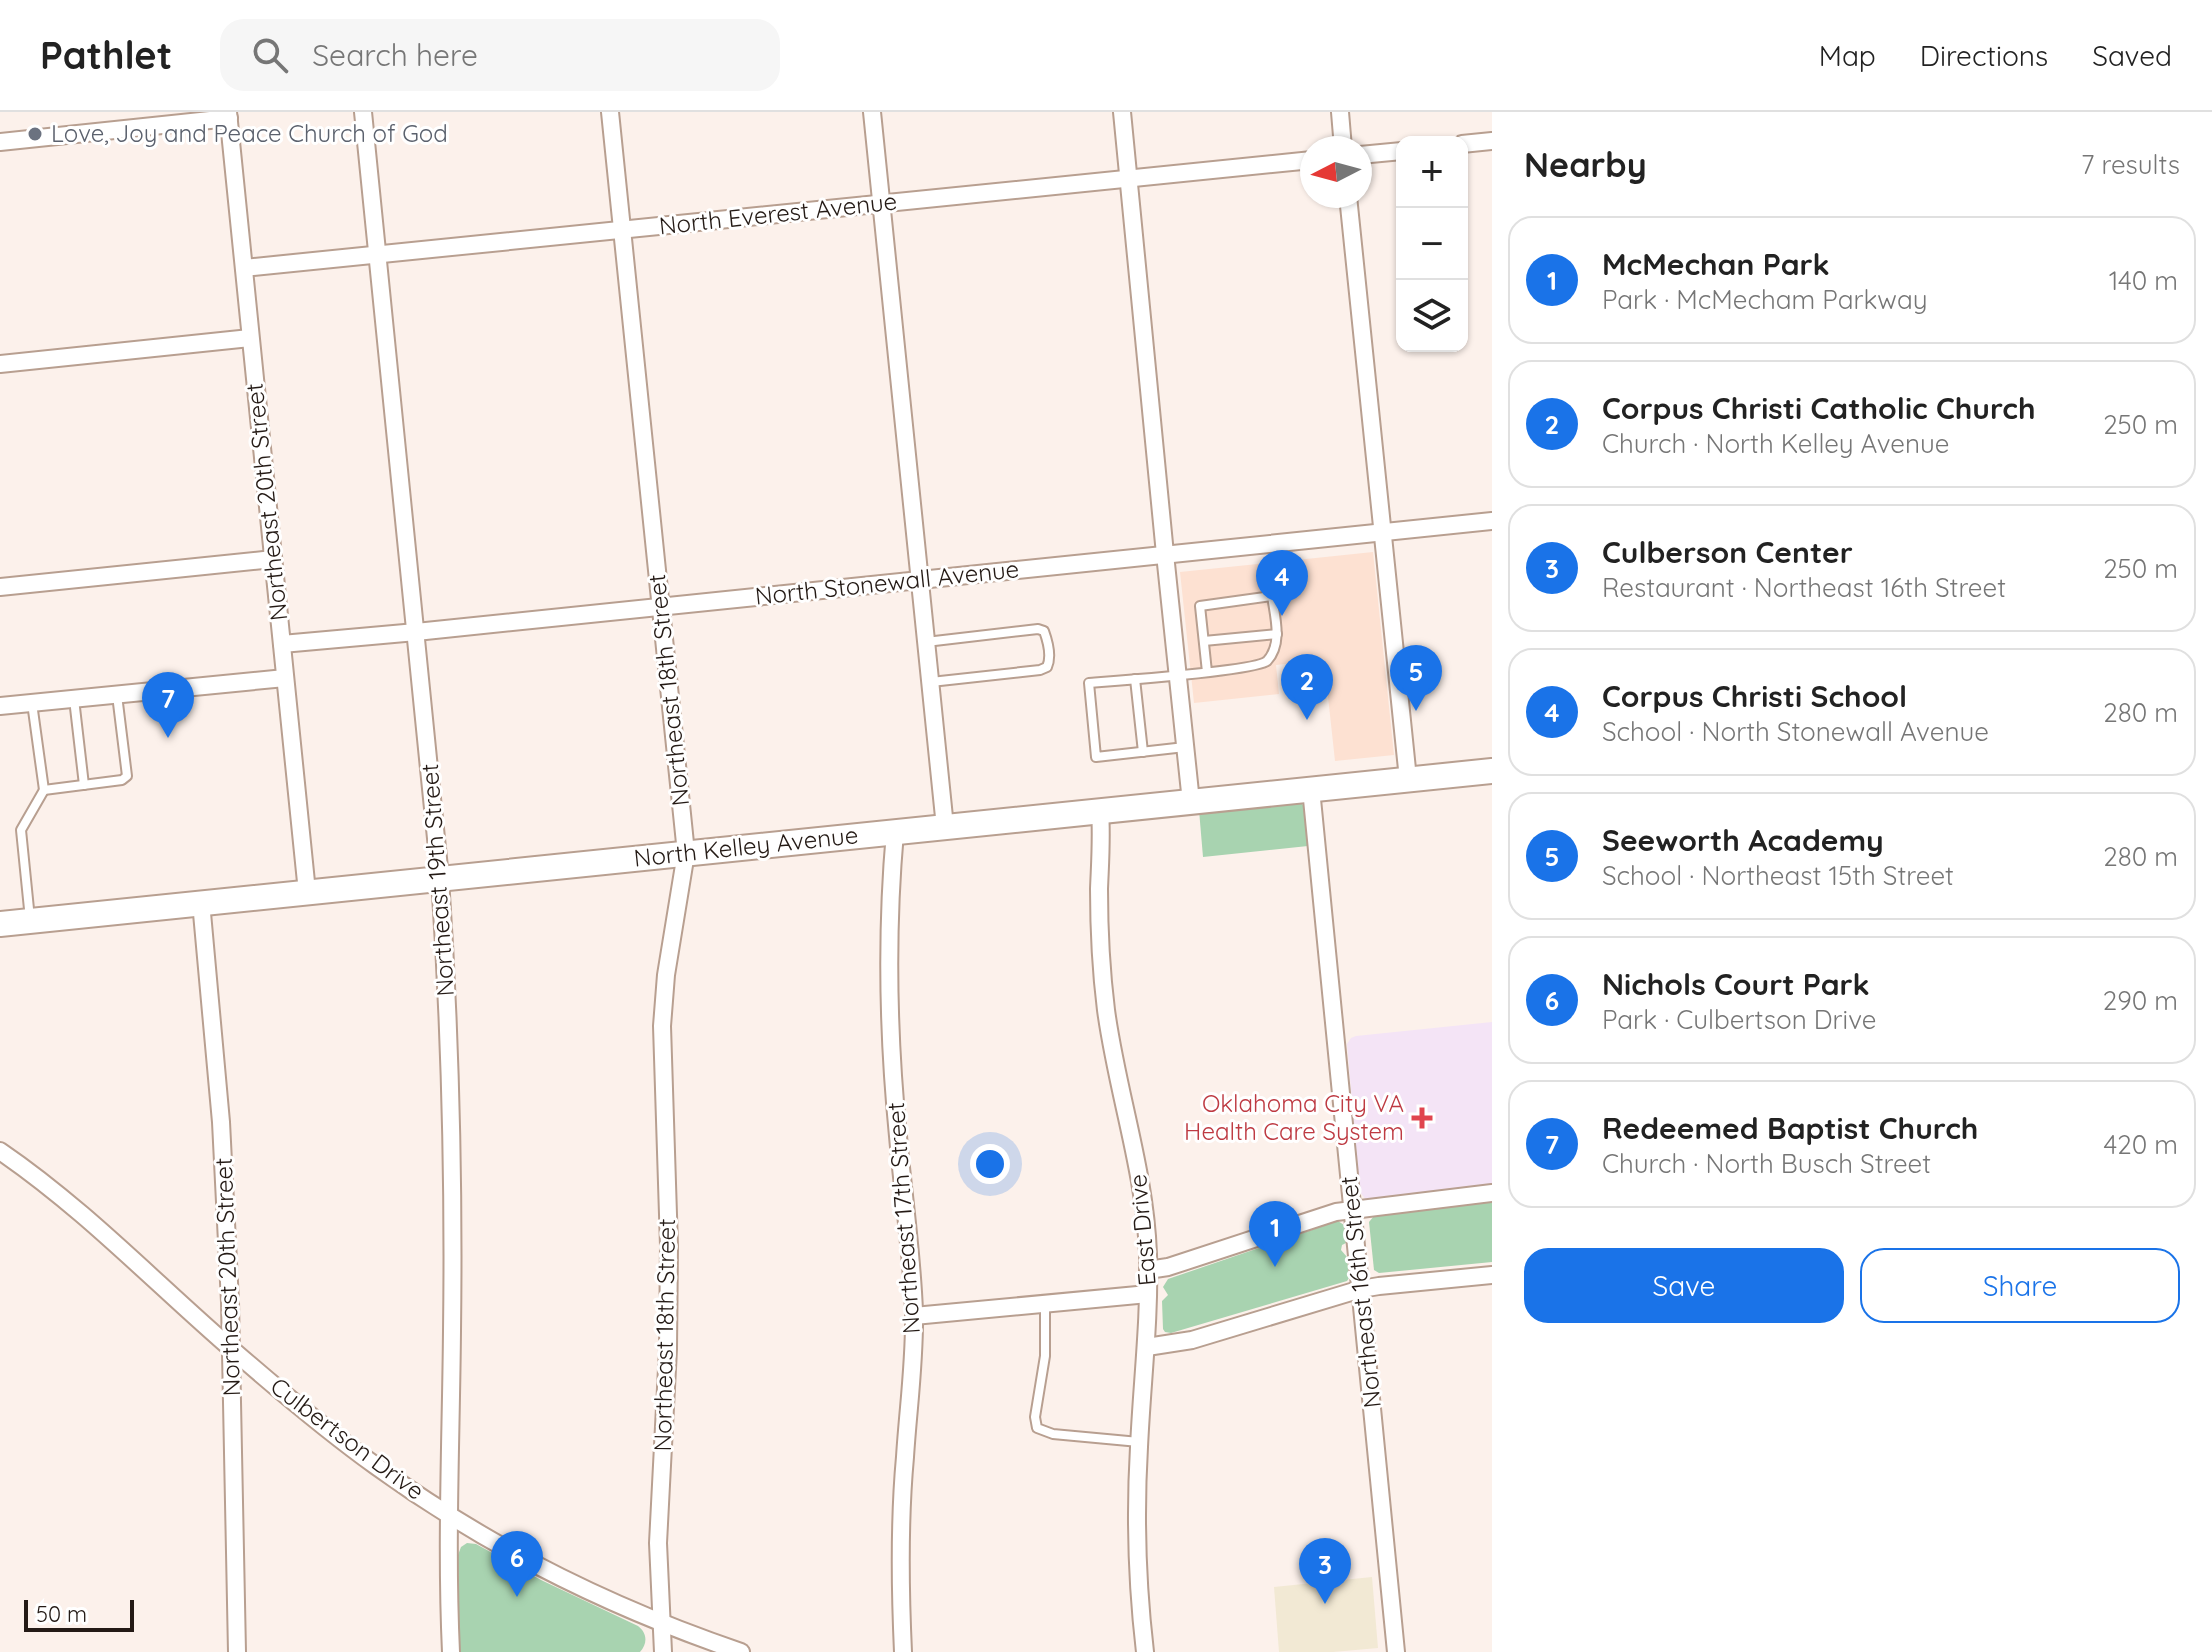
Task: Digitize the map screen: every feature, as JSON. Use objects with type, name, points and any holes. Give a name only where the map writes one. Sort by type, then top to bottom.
[{"type":"street","name":"Northeast 19th Street","points":[[363,112],[440,878],[451,1083],[453,1223],[451,1652]]},
{"type":"street","name":"Northeast 18th Street","points":[[610,112],[686,853],[666,975],[662,1026],[669,1246],[668,1349],[658,1543],[661,1651]]},
{"type":"street","points":[[872,112],[945,827]]},
{"type":"street","points":[[1122,112],[1191,802]]},
{"type":"street","points":[[1340,112],[1342,136]]},
{"type":"street","points":[[0,142],[229,115]]},
{"type":"street","name":"Northeast 20th Street","points":[[229,115],[307,892]]},
{"type":"street","points":[[1468,143],[1492,141]]},
{"type":"street","points":[[1372,154],[1396,152]]},
{"type":"street","name":"North Everest Avenue","points":[[244,268],[1300,161]]},
{"type":"street","points":[[1349,208],[1408,779]]},
{"type":"street","points":[[0,364],[250,338]]},
{"type":"street","name":"North Stonewall Avenue","points":[[282,644],[1492,521]]},
{"type":"street","points":[[0,587],[273,559]]},
{"type":"street","points":[[0,706],[285,678]]},
{"type":"street","name":"North Kelley Avenue","points":[[0,924],[1492,771]]},
{"type":"street","name":"Northeast 16th Street","points":[[1311,789],[1396,1652]]},
{"type":"street","name":"East Drive","points":[[1100,811],[1099,917],[1103,976],[1115,1058],[1140,1178],[1147,1237],[1147,1347],[1139,1442],[1137,1550],[1145,1652]]},
{"type":"street","name":"Northeast 17th Street","points":[[895,832],[889,1003],[897,1135],[914,1316],[900,1556],[903,1652]]},
{"type":"street","name":"Northeast 20th Street","points":[[201,902],[221,1122],[232,1350],[237,1652]]},
{"type":"street","name":"Culbertson Drive","points":[[0,1151],[54,1191],[232,1350],[345,1444],[417,1494],[561,1579],[661,1623],[741,1652]]},
{"type":"street","points":[[1148,1270],[1168,1267],[1336,1212],[1492,1193]]},
{"type":"street","points":[[1147,1347],[1192,1340],[1361,1289],[1492,1275]]},
{"type":"street","points":[[914,1316],[1148,1294]]},
{"type":"lane","points":[[1185,747],[1096,757],[1089,683],[1178,675],[1207,672],[1260,666],[1274,650],[1277,634],[1272,596],[1200,606],[1207,672]]},
{"type":"lane","points":[[926,642],[1038,629],[1044,631],[1050,660],[1047,667],[1040,670],[930,682]]},
{"type":"lane","points":[[1204,641],[1277,634]]},
{"type":"lane","points":[[1135,679],[1143,752]]},
{"type":"lane","points":[[44,790],[122,780],[127,776],[117,694]]},
{"type":"lane","points":[[74,699],[84,785]]},
{"type":"lane","points":[[30,921],[21,830],[44,790],[32,703]]},
{"type":"lane","points":[[1045,1303],[1045,1356],[1035,1417],[1037,1428],[1053,1434],[1139,1442]]},
{"type":"shaded area","points":[[1373,552],[1394,755],[1335,761],[1324,660],[1276,665],[1279,694],[1194,703],[1180,572]]},
{"type":"shaded area","name":"Oklahoma City VA Health Care System","points":[[1492,1022],[1492,1185],[1366,1200],[1360,1192],[1347,1044],[1351,1038]]},
{"type":"shaded area","points":[[1372,1577],[1378,1648],[1279,1652],[1274,1587]]},
{"type":"green space","points":[[1298,800],[1305,807],[1308,846],[1203,857],[1199,810]]},
{"type":"green space","points":[[1492,1201],[1492,1262],[1379,1273],[1374,1270],[1369,1222],[1374,1216]]},
{"type":"green space","points":[[1338,1221],[1344,1225],[1346,1243],[1341,1250],[1347,1257],[1347,1281],[1171,1333],[1163,1329],[1162,1301],[1168,1295],[1163,1287],[1168,1279]]},
{"type":"green space","points":[[467,1543],[476,1544],[541,1580],[638,1626],[645,1638],[643,1649],[640,1652],[459,1652],[458,1555]]},
{"type":"place","name":"Love, Joy and Peace Church of God","points":[[35,134]]},
{"type":"place","name":"Corpus Christi School","points":[[1282,616]]},
{"type":"place","name":"Seeworth Academy","points":[[1416,711]]},
{"type":"place","name":"Corpus Christi Catholic Church","points":[[1307,720]]},
{"type":"place","name":"Redeemed Baptist Church","points":[[168,738]]},
{"type":"place","name":"Oklahoma City VA Health Care System","points":[[1422,1118]]},
{"type":"place","name":"McMechan Park","points":[[1275,1267]]},
{"type":"place","name":"Nichols Court Park","points":[[517,1597]]},
{"type":"place","name":"Culberson Center","points":[[1325,1604]]}]
